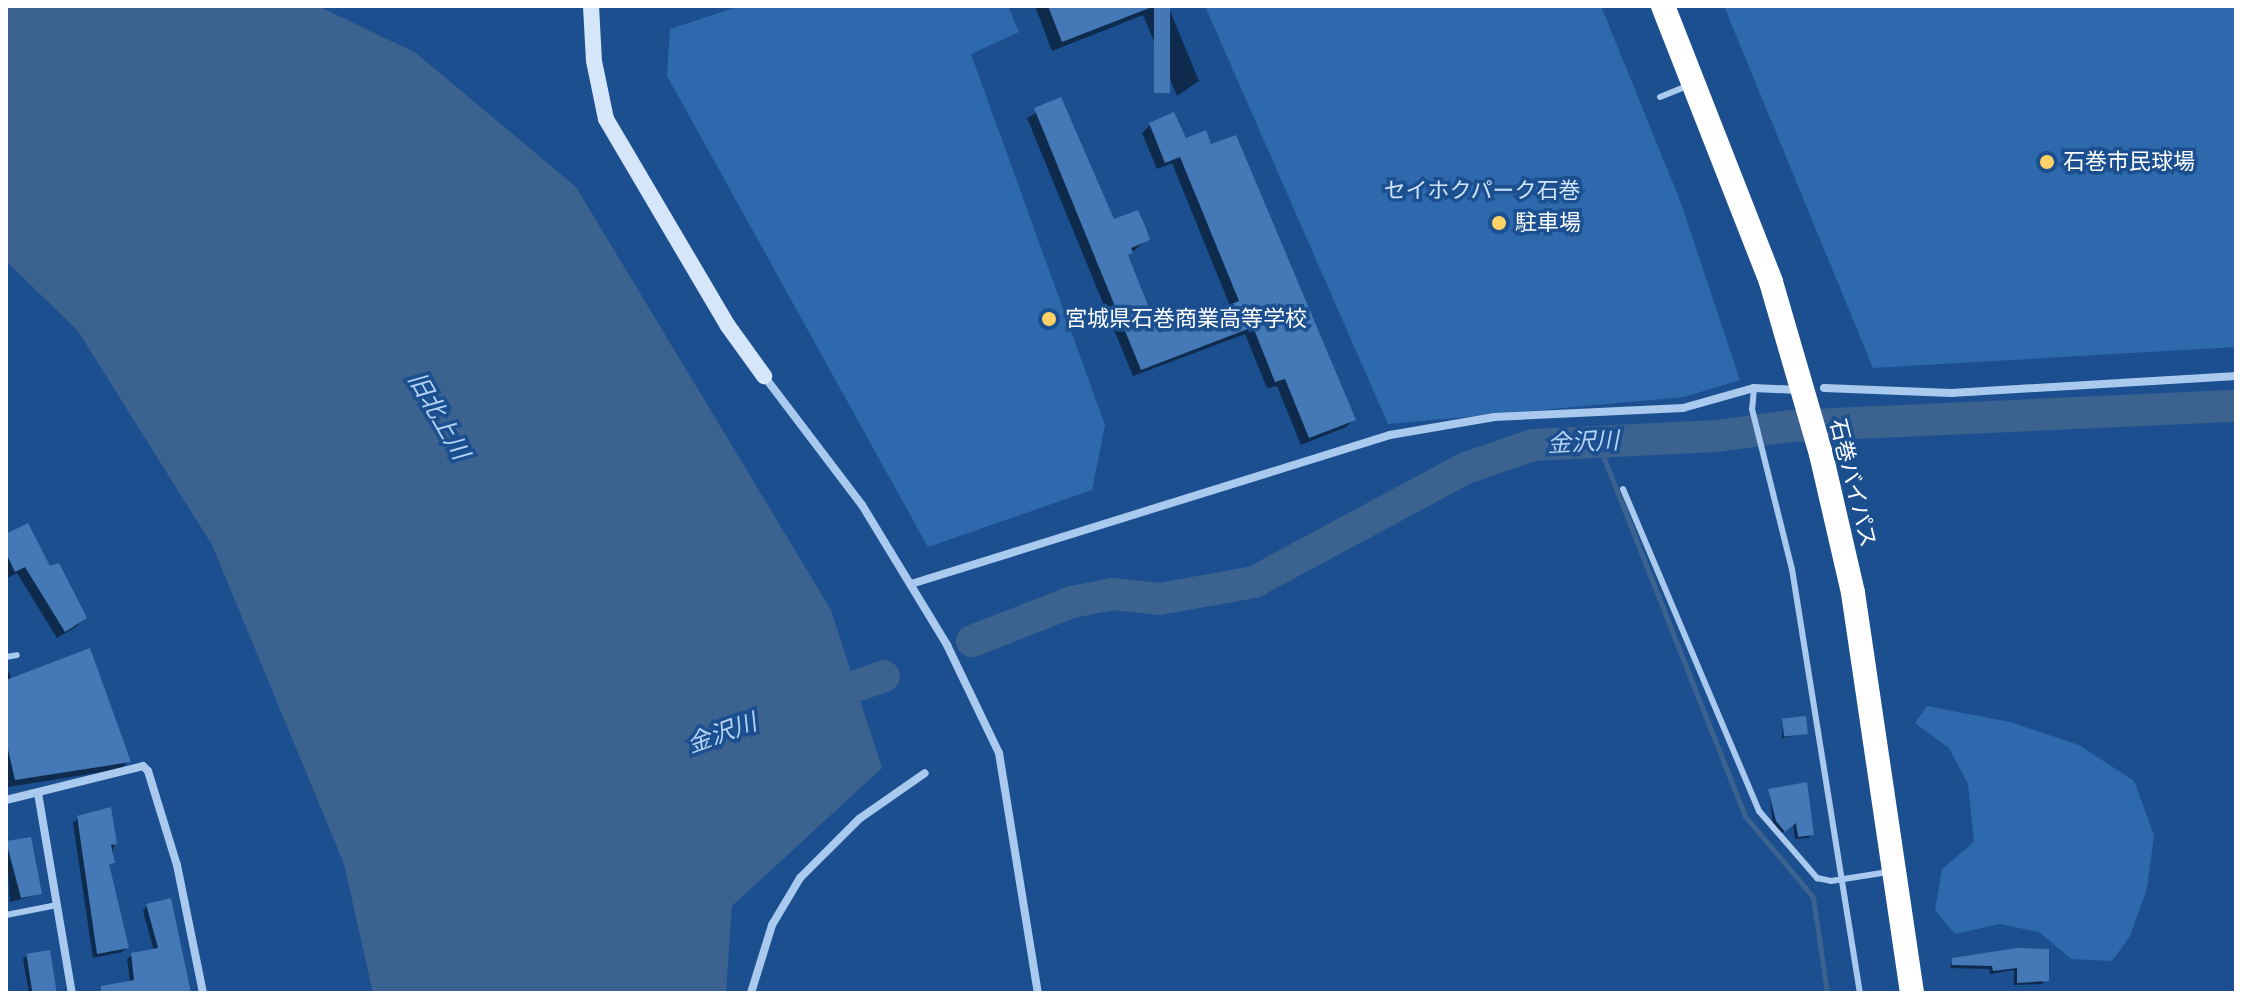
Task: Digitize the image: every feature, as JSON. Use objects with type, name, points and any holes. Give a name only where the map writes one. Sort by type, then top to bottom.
[{"type":"highway","name":"石巻バイパス","points":[[1663,6],[1771,282],[1811,394],[1821,454],[1853,593],[1912,993]]},
{"type":"street","points":[[591,6],[598,90],[606,119],[728,326],[862,505],[911,584],[999,753],[1038,993]]},
{"type":"street","points":[[911,584],[1390,435],[1494,417],[1683,408],[1754,388],[1811,394],[1951,393],[2236,376]]},
{"type":"street","points":[[6,800],[143,766],[148,771],[177,865],[203,993]]},
{"type":"street","points":[[751,993],[772,925],[800,878],[859,819],[925,773]]},
{"type":"street","points":[[38,793],[72,993]]},
{"type":"lane","points":[[1660,97],[1694,83]]},
{"type":"lane","points":[[1754,388],[1752,409],[1768,459],[1844,879],[1860,993]]},
{"type":"lane","points":[[1623,489],[1759,811],[1817,878],[1844,879],[1896,870]]},
{"type":"lane","points":[[6,657],[17,655]]},
{"type":"lane","points":[[6,915],[57,905]]},
{"type":"green space","points":[[740,6],[1008,6],[1019,32],[971,54],[1105,425],[1092,490],[928,547],[667,76],[670,29]]},
{"type":"green space","name":"セイホクパーク石巻","points":[[1205,6],[1601,6],[1681,203],[1740,380],[1684,397],[1388,424]]},
{"type":"green space","name":"石巻市民球場","points":[[1724,6],[2236,6],[2236,347],[1873,368]]},
{"type":"green space","points":[[1927,706],[2010,722],[2079,745],[2134,781],[2154,835],[2147,888],[2130,936],[2112,961],[2071,959],[2039,932],[1999,924],[1955,934],[1935,910],[1942,869],[1974,842],[1968,784],[1949,748],[1915,723]]},
{"type":"water","name":"旧北上川","points":[[6,6],[318,6],[416,53],[576,187],[831,610],[882,768],[732,906],[726,993],[373,993],[344,864],[212,545],[78,331],[6,261]]},
{"type":"building","points":[[1048,6],[1152,6],[1152,7],[1062,42]]},
{"type":"building","points":[[1154,6],[1170,6],[1170,93],[1154,93]]},
{"type":"building","points":[[1061,97],[1114,219],[1138,210],[1145,226],[1150,240],[1131,248],[1133,253],[1128,255],[1159,333],[1239,301],[1180,157],[1165,163],[1149,123],[1174,112],[1186,138],[1206,130],[1211,144],[1236,135],[1356,420],[1309,438],[1285,379],[1275,382],[1253,327],[1141,370],[1034,108]]},
{"type":"building","points":[[28,523],[50,566],[59,563],[87,618],[65,632],[25,567],[15,572],[6,553],[6,534]]},
{"type":"building","points":[[90,648],[131,762],[15,780],[6,741],[6,680]]},
{"type":"building","points":[[1806,716],[1808,734],[1784,736],[1782,719]]},
{"type":"building","points":[[1807,782],[1814,835],[1798,837],[1796,823],[1785,832],[1776,821],[1768,789]]},
{"type":"building","points":[[111,807],[117,844],[111,845],[115,863],[109,864],[129,948],[97,954],[77,816]]},
{"type":"building","points":[[31,837],[42,894],[21,898],[6,841]]},
{"type":"building","points":[[171,898],[191,993],[101,993],[101,986],[134,980],[131,953],[158,948],[146,904]]},
{"type":"building","points":[[2017,948],[2049,949],[2049,981],[2017,983],[2017,968],[1993,971],[1992,966],[1952,965],[1952,958]]},
{"type":"building","points":[[50,950],[57,993],[33,993],[26,954]]},
{"type":"waterway","name":"金沢川","points":[[972,641],[1072,602],[1113,594],[1159,599],[1254,582],[1466,468],[1533,445],[1717,436],[1790,426],[2236,406]]},
{"type":"waterway","points":[[1598,443],[1745,816],[1813,897],[1827,993]]},
{"type":"waterway","name":"金沢川","points":[[816,700],[884,676]]},
{"type":"place","name":"石巻市民球場","points":[[2047,162]]},
{"type":"place","name":"駐車場","points":[[1499,223]]},
{"type":"place","name":"宮城県石巻商業高等学校","points":[[1049,319]]}]
